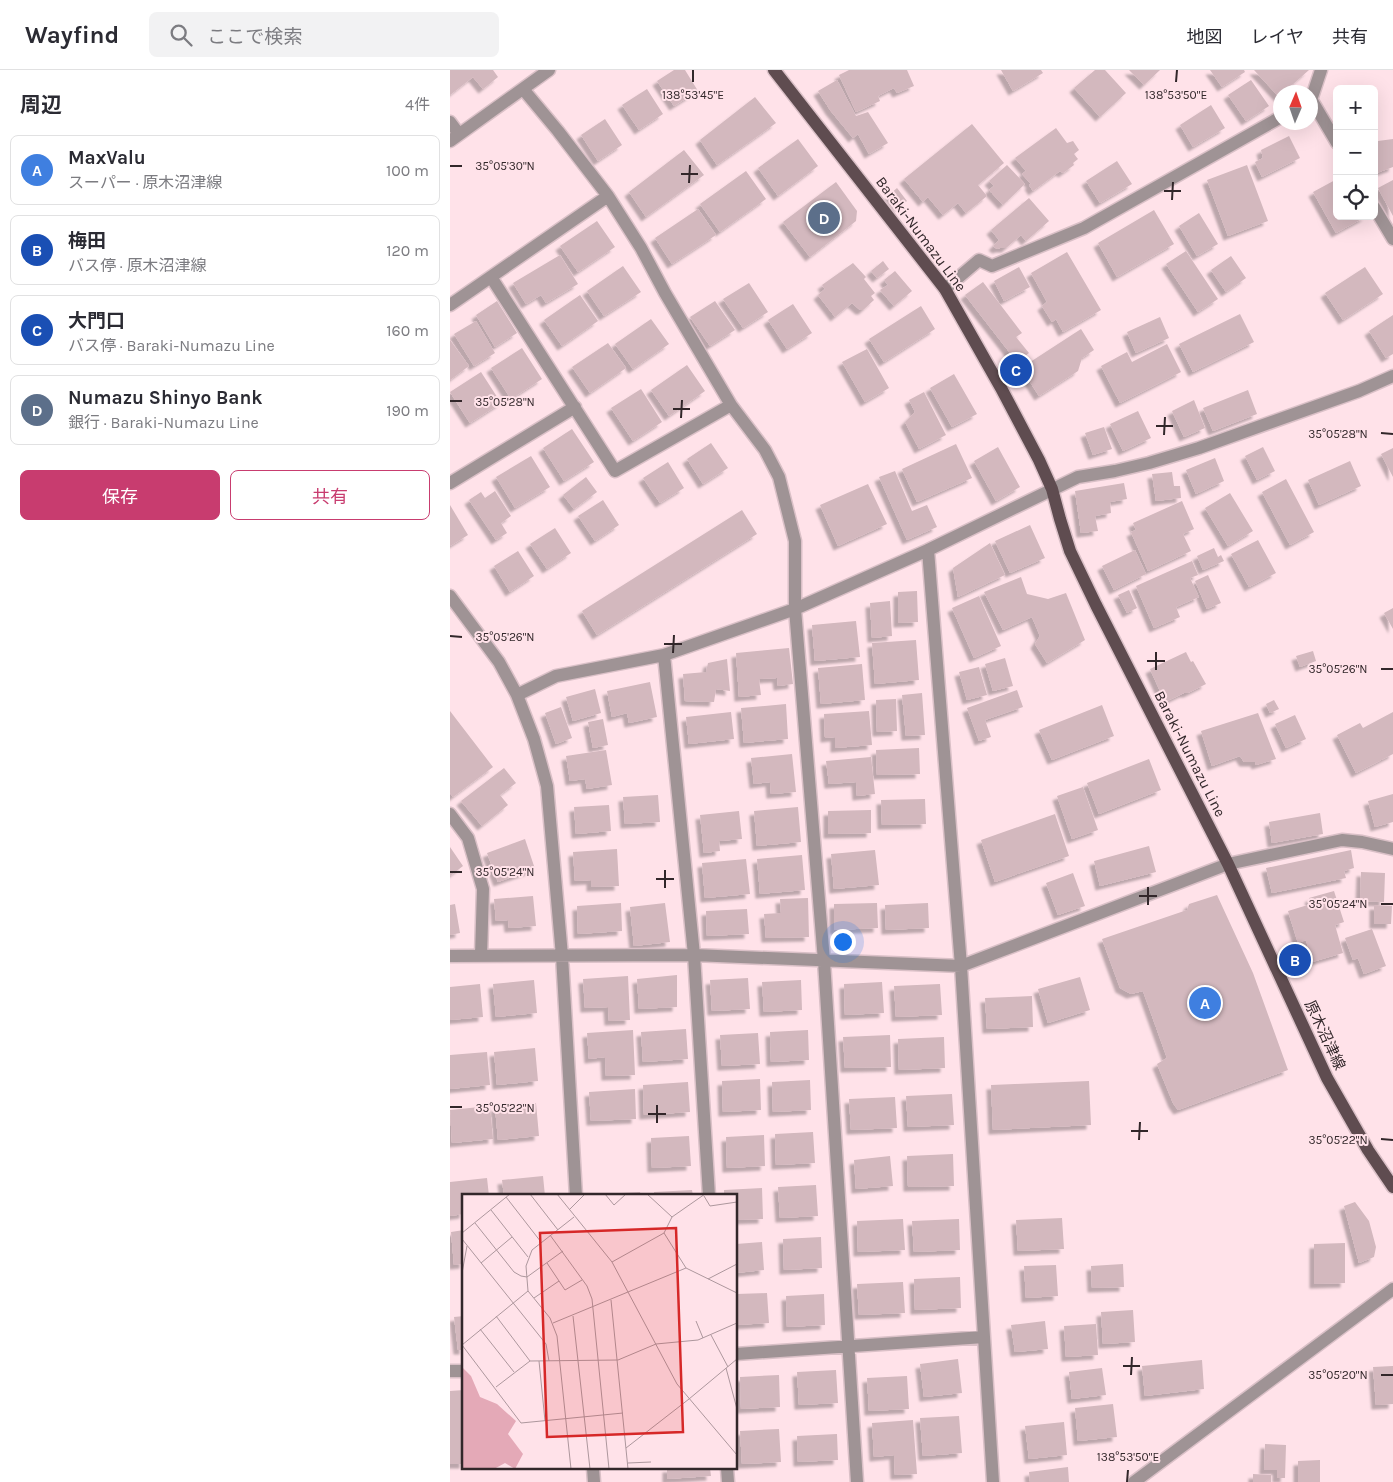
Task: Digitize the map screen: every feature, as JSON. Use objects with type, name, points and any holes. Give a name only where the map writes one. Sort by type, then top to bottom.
[{"type":"main road","name":"Baraki-Numazu Line","points":[[774,70],[945,289],[1039,460],[1052,489],[1074,558],[1228,864]]},
{"type":"main road","name":"原木沼津線","points":[[1228,864],[1327,1078],[1368,1150],[1393,1187]]},
{"type":"street","points":[[450,122],[454,138],[549,70]]},
{"type":"street","points":[[1316,85],[1320,70]]},
{"type":"street","points":[[523,89],[608,196],[641,248],[665,293],[731,405],[765,450],[779,477],[795,540],[795,609],[824,961],[856,1482]]},
{"type":"street","points":[[1318,112],[1333,136]]},
{"type":"street","points":[[945,289],[979,260],[992,266],[1084,228],[1273,121]]},
{"type":"street","points":[[450,305],[608,196]]},
{"type":"street","points":[[1378,214],[1393,239]]},
{"type":"street","points":[[491,277],[615,471],[731,405]]},
{"type":"street","points":[[518,695],[556,676],[664,655],[795,609],[928,550],[1078,477],[1140,465],[1199,448],[1359,391],[1393,376]]},
{"type":"street","points":[[450,483],[574,407]]},
{"type":"street","points":[[928,550],[961,966],[993,1482]]},
{"type":"street","points":[[450,596],[499,662],[518,695],[534,739],[547,786],[562,956],[576,1194]]},
{"type":"street","points":[[664,655],[694,956],[709,1194]]},
{"type":"street","points":[[450,814],[468,838],[483,889],[481,956]]},
{"type":"street","points":[[450,956],[694,956],[961,966],[1228,864],[1342,840],[1362,842],[1393,849]]},
{"type":"street","points":[[1134,1482],[1393,1289]]},
{"type":"street","points":[[738,1354],[984,1337]]},
{"type":"building","points":[[450,70],[493,70],[498,77],[483,89],[473,77],[450,95]]},
{"type":"building","points":[[674,70],[685,70],[698,91],[674,106],[657,81]]},
{"type":"building","points":[[849,70],[907,70],[914,86],[897,93],[894,88],[878,96],[880,101],[856,112],[839,75]]},
{"type":"building","points":[[1001,70],[1041,70],[1043,73],[1013,91]]},
{"type":"building","points":[[1095,70],[1105,70],[1126,93],[1100,117],[1074,88]]},
{"type":"building","points":[[1129,70],[1160,70],[1144,85]]},
{"type":"building","points":[[1210,70],[1244,70],[1245,72],[1222,87]]},
{"type":"building","points":[[1254,70],[1309,70],[1292,85],[1273,85],[1273,91]]},
{"type":"building","points":[[837,80],[856,116],[868,112],[888,143],[869,154],[858,134],[853,138],[830,110],[818,91]]},
{"type":"building","points":[[1251,80],[1269,106],[1246,121],[1228,95]]},
{"type":"building","points":[[647,89],[663,114],[639,130],[622,105]]},
{"type":"building","points":[[755,97],[776,123],[717,165],[700,140]]},
{"type":"building","points":[[1211,105],[1225,128],[1193,147],[1180,125]]},
{"type":"building","points":[[605,119],[622,145],[598,161],[581,135]]},
{"type":"building","points":[[972,124],[1004,163],[978,185],[987,196],[966,213],[958,203],[943,215],[928,197],[923,202],[904,179]]},
{"type":"building","points":[[1056,128],[1067,143],[1073,141],[1079,150],[1074,154],[1078,159],[1073,163],[1074,165],[1063,173],[1060,171],[1033,191],[1029,185],[1031,184],[1022,174],[1026,171],[1015,158]]},
{"type":"building","points":[[1289,136],[1300,158],[1262,177],[1255,162],[1263,158],[1261,150]]},
{"type":"building","points":[[798,139],[818,166],[778,196],[758,168]]},
{"type":"building","points":[[1393,139],[1393,167],[1378,173],[1378,141]]},
{"type":"building","points":[[684,150],[704,175],[646,217],[629,192]]},
{"type":"building","points":[[1117,161],[1132,184],[1100,203],[1086,181]]},
{"type":"building","points":[[1007,165],[1025,184],[1003,205],[989,190],[994,186],[989,181]]},
{"type":"building","points":[[1247,165],[1268,221],[1228,236],[1207,180]]},
{"type":"building","points":[[746,171],[766,199],[720,232],[700,204]]},
{"type":"building","points":[[1393,180],[1393,216],[1378,188]]},
{"type":"building","points":[[1333,181],[1333,220],[1360,220],[1336,233],[1313,192]]},
{"type":"building","points":[[836,182],[857,211],[856,221],[810,257],[783,222]]},
{"type":"building","points":[[897,188],[907,201],[899,207],[889,195]]},
{"type":"building","points":[[1029,198],[1049,221],[1026,241],[1021,235],[1006,248],[997,249],[993,246],[999,240],[991,230]]},
{"type":"building","points":[[698,209],[716,235],[672,264],[655,238]]},
{"type":"building","points":[[1154,210],[1174,244],[1117,277],[1098,243]]},
{"type":"building","points":[[1199,213],[1218,244],[1197,256],[1179,226]]},
{"type":"building","points":[[597,221],[615,247],[578,272],[560,246]]},
{"type":"building","points":[[1186,251],[1218,299],[1198,312],[1166,264]]},
{"type":"building","points":[[1067,252],[1101,310],[1063,332],[1056,319],[1052,322],[1042,306],[1047,302],[1031,273]]},
{"type":"building","points":[[560,255],[578,284],[546,303],[541,295],[526,304],[513,283]]},
{"type":"building","points":[[1231,256],[1246,278],[1226,292],[1211,270]]},
{"type":"building","points":[[883,261],[889,269],[877,278],[871,271]]},
{"type":"building","points":[[853,263],[866,277],[864,279],[875,293],[871,296],[874,300],[863,310],[860,310],[852,303],[835,317],[818,295],[825,289],[822,285]]},
{"type":"building","points":[[623,266],[641,292],[604,316],[587,291]]},
{"type":"building","points":[[1019,267],[1030,287],[1004,301],[994,281]]},
{"type":"building","points":[[1365,267],[1383,294],[1343,320],[1325,293]]},
{"type":"building","points":[[895,271],[912,291],[894,306],[880,290],[888,285],[884,280]]},
{"type":"building","points":[[983,282],[1022,333],[1016,337],[1029,353],[1017,362],[965,295]]},
{"type":"building","points":[[749,283],[768,312],[743,328],[723,299]]},
{"type":"building","points":[[580,295],[598,321],[562,346],[544,320]]},
{"type":"building","points":[[497,301],[517,333],[495,347],[476,315]]},
{"type":"building","points":[[715,301],[735,330],[710,346],[690,317]]},
{"type":"building","points":[[793,304],[812,333],[787,349],[768,320]]},
{"type":"building","points":[[921,306],[935,329],[884,362],[869,339]]},
{"type":"building","points":[[1240,314],[1254,342],[1193,372],[1179,344]]},
{"type":"building","points":[[1393,315],[1393,354],[1386,358],[1369,331]]},
{"type":"building","points":[[1160,317],[1169,338],[1136,353],[1127,332]]},
{"type":"building","points":[[651,319],[669,344],[633,369],[615,344]]},
{"type":"building","points":[[476,321],[495,353],[474,366],[454,334]]},
{"type":"building","points":[[1081,329],[1094,350],[1082,358],[1078,371],[1039,396],[1021,368]]},
{"type":"building","points":[[450,340],[469,366],[450,380]]},
{"type":"building","points":[[608,343],[626,368],[590,393],[572,367]]},
{"type":"building","points":[[1167,344],[1181,372],[1120,403],[1101,366],[1127,352],[1132,362]]},
{"type":"building","points":[[522,348],[542,379],[511,399],[491,368]]},
{"type":"building","points":[[867,349],[889,388],[865,402],[842,362]]},
{"type":"building","points":[[687,365],[705,391],[669,416],[651,390]]},
{"type":"building","points":[[481,372],[501,403],[470,423],[450,392]]},
{"type":"building","points":[[954,374],[977,414],[952,427],[930,388]]},
{"type":"building","points":[[641,389],[662,422],[633,441],[611,408]]},
{"type":"building","points":[[1248,390],[1257,414],[1213,431],[1203,408]]},
{"type":"building","points":[[924,392],[946,435],[919,449],[905,422],[915,412],[909,400]]},
{"type":"building","points":[[1194,400],[1205,428],[1184,437],[1172,411]]},
{"type":"building","points":[[1138,411],[1151,438],[1123,451],[1110,424]]},
{"type":"building","points":[[1104,427],[1112,449],[1093,455],[1085,433]]},
{"type":"building","points":[[572,429],[594,462],[564,481],[543,448]]},
{"type":"building","points":[[711,443],[728,468],[703,484],[687,459]]},
{"type":"building","points":[[956,444],[972,478],[917,502],[902,469]]},
{"type":"building","points":[[998,447],[1020,487],[996,501],[974,461]]},
{"type":"building","points":[[1263,447],[1275,471],[1257,480],[1245,456]]},
{"type":"building","points":[[1393,448],[1393,477],[1381,454]]},
{"type":"building","points":[[531,456],[550,487],[515,508],[496,477]]},
{"type":"building","points":[[1215,458],[1224,481],[1196,494],[1186,470]]},
{"type":"building","points":[[1350,461],[1361,486],[1319,505],[1308,480]]},
{"type":"building","points":[[668,462],[684,488],[660,503],[643,478]]},
{"type":"building","points":[[895,471],[912,511],[927,505],[937,527],[907,540],[879,477]]},
{"type":"building","points":[[1172,472],[1174,486],[1180,486],[1181,498],[1156,501],[1152,474]]},
{"type":"building","points":[[586,477],[597,492],[574,509],[563,495]]},
{"type":"building","points":[[1286,479],[1314,532],[1290,545],[1262,492]]},
{"type":"building","points":[[1124,483],[1127,499],[1110,502],[1111,513],[1095,516],[1098,531],[1081,533],[1075,491]]},
{"type":"building","points":[[868,484],[887,524],[838,546],[820,505]]},
{"type":"building","points":[[495,491],[511,516],[501,523],[507,533],[496,540],[469,500],[481,492],[485,498]]},
{"type":"building","points":[[1230,493],[1253,531],[1228,546],[1205,508]]},
{"type":"building","points":[[603,500],[619,525],[595,541],[578,516]]},
{"type":"building","points":[[1182,501],[1194,529],[1183,534],[1191,551],[1148,571],[1131,532],[1136,530],[1133,523]]},
{"type":"building","points":[[450,505],[468,535],[450,546]]},
{"type":"building","points":[[742,510],[757,534],[597,635],[582,611]]},
{"type":"building","points":[[1030,525],[1045,558],[1010,573],[995,541]]},
{"type":"building","points":[[555,528],[571,553],[547,569],[530,544]]},
{"type":"building","points":[[1258,540],[1276,573],[1249,587],[1231,554]]},
{"type":"building","points":[[990,543],[1005,575],[958,597],[953,568]]},
{"type":"building","points":[[1214,548],[1218,557],[1221,555],[1224,561],[1203,570],[1197,556]]},
{"type":"building","points":[[1135,550],[1146,574],[1114,590],[1102,566]]},
{"type":"building","points":[[518,551],[534,576],[510,592],[494,566]]},
{"type":"building","points":[[1192,561],[1198,575],[1190,578],[1199,597],[1176,607],[1180,617],[1154,628],[1136,586]]},
{"type":"building","points":[[1208,575],[1221,603],[1207,609],[1195,581]]},
{"type":"building","points":[[1021,577],[1027,594],[1048,599],[1066,593],[1085,640],[1047,663],[1035,644],[1040,636],[1032,617],[1003,630],[984,592]]},
{"type":"building","points":[[1129,590],[1137,608],[1127,613],[1118,595]]},
{"type":"building","points":[[917,591],[918,622],[898,623],[898,592]]},
{"type":"building","points":[[979,596],[1001,646],[974,658],[952,608]]},
{"type":"building","points":[[890,601],[892,636],[872,638],[870,603]]},
{"type":"building","points":[[1393,608],[1393,629],[1384,613]]},
{"type":"building","points":[[856,621],[860,657],[815,661],[812,625]]},
{"type":"building","points":[[916,640],[919,680],[875,684],[872,643]]},
{"type":"building","points":[[789,648],[793,684],[778,686],[777,678],[759,679],[761,695],[739,697],[736,653]]},
{"type":"building","points":[[1313,651],[1316,661],[1300,667],[1296,656]]},
{"type":"building","points":[[1186,652],[1206,684],[1165,702],[1150,669]]},
{"type":"building","points":[[1005,658],[1013,686],[993,691],[985,664]]},
{"type":"building","points":[[727,659],[730,691],[716,689],[714,702],[685,701],[683,674],[706,672],[708,663]]},
{"type":"building","points":[[862,664],[865,700],[821,704],[818,668]]},
{"type":"building","points":[[979,667],[987,695],[967,700],[959,672]]},
{"type":"building","points":[[650,682],[657,717],[629,723],[627,713],[612,717],[607,691]]},
{"type":"building","points":[[595,689],[601,713],[573,721],[566,697]]},
{"type":"building","points":[[1017,690],[1023,707],[985,720],[991,737],[979,741],[967,708]]},
{"type":"building","points":[[922,693],[925,735],[906,736],[902,695]]},
{"type":"building","points":[[896,699],[897,731],[877,732],[876,700]]},
{"type":"building","points":[[1274,700],[1279,709],[1270,713],[1266,704]]},
{"type":"building","points":[[786,704],[788,739],[744,743],[741,708]]},
{"type":"building","points":[[1102,705],[1114,736],[1052,760],[1039,730]]},
{"type":"building","points":[[561,707],[572,738],[556,744],[545,713]]},
{"type":"building","points":[[450,711],[493,767],[453,797],[450,793]]},
{"type":"building","points":[[869,711],[872,745],[835,748],[835,737],[825,738],[824,714]]},
{"type":"building","points":[[731,712],[734,739],[689,744],[686,717]]},
{"type":"building","points":[[1393,712],[1393,754],[1356,773],[1337,735],[1360,723],[1363,728]]},
{"type":"building","points":[[1258,713],[1276,759],[1256,765],[1255,762],[1244,762],[1240,756],[1212,766],[1201,731]]},
{"type":"building","points":[[1295,715],[1306,739],[1286,748],[1275,724]]},
{"type":"building","points":[[603,719],[608,745],[593,748],[588,722]]},
{"type":"building","points":[[919,748],[920,774],[877,775],[876,750]]},
{"type":"building","points":[[606,750],[612,785],[587,789],[585,779],[570,781],[566,756]]},
{"type":"building","points":[[792,754],[796,792],[771,794],[770,782],[754,784],[751,758]]},
{"type":"building","points":[[871,757],[875,794],[857,796],[856,782],[829,784],[826,761]]},
{"type":"building","points":[[1149,759],[1161,790],[1099,814],[1087,783]]},
{"type":"building","points":[[504,768],[516,783],[500,795],[508,805],[482,826],[461,801]]},
{"type":"building","points":[[1083,787],[1098,830],[1072,839],[1057,796]]},
{"type":"building","points":[[1393,794],[1393,822],[1375,827],[1368,801]]},
{"type":"building","points":[[658,795],[660,822],[625,824],[623,797]]},
{"type":"building","points":[[925,799],[926,824],[882,825],[881,800]]},
{"type":"building","points":[[609,805],[611,831],[576,834],[574,807]]},
{"type":"building","points":[[798,807],[801,842],[757,846],[754,811]]},
{"type":"building","points":[[871,810],[871,833],[828,834],[828,811]]},
{"type":"building","points":[[739,811],[742,839],[719,841],[720,851],[704,853],[700,815]]},
{"type":"building","points":[[1320,813],[1323,834],[1272,843],[1269,822]]},
{"type":"building","points":[[1055,814],[1069,856],[995,882],[981,840]]},
{"type":"building","points":[[525,839],[535,869],[498,882],[487,853]]},
{"type":"building","points":[[1149,846],[1156,872],[1100,886],[1094,861]]},
{"type":"building","points":[[450,847],[463,866],[450,876]]},
{"type":"building","points":[[617,849],[619,886],[591,887],[591,880],[575,881],[573,852]]},
{"type":"building","points":[[875,850],[879,885],[834,889],[831,854]]},
{"type":"building","points":[[1351,850],[1354,868],[1344,871],[1346,878],[1272,893],[1266,868]]},
{"type":"building","points":[[802,855],[805,890],[760,894],[757,859]]},
{"type":"building","points":[[746,859],[750,894],[705,898],[702,863]]},
{"type":"building","points":[[1361,872],[1385,873],[1384,902],[1360,901]]},
{"type":"building","points":[[1073,873],[1085,906],[1058,915],[1046,883]]},
{"type":"building","points":[[1334,891],[1344,922],[1335,925],[1343,953],[1312,962],[1306,940],[1298,943],[1288,911],[1311,904],[1309,898]]},
{"type":"building","points":[[1217,895],[1253,973],[1288,1070],[1178,1110],[1173,1103],[1157,1064],[1167,1058],[1143,991],[1131,994],[1120,988],[1102,939],[1187,910],[1189,904]]},
{"type":"building","points":[[533,896],[536,926],[509,928],[508,920],[496,921],[494,899]]},
{"type":"building","points":[[808,898],[809,937],[766,938],[764,914],[781,913],[780,899]]},
{"type":"building","points":[[621,903],[622,931],[578,934],[577,906]]},
{"type":"building","points":[[665,903],[670,942],[634,946],[630,907]]},
{"type":"building","points":[[877,903],[878,928],[834,930],[834,904]]},
{"type":"building","points":[[928,903],[929,928],[886,930],[885,905]]},
{"type":"building","points":[[455,904],[460,933],[450,935],[450,905]]},
{"type":"building","points":[[1374,905],[1392,906],[1391,924],[1374,924]]},
{"type":"building","points":[[747,909],[749,934],[707,936],[706,911]]},
{"type":"building","points":[[1372,929],[1386,966],[1364,974],[1358,958],[1353,960],[1345,938]]},
{"type":"building","points":[[677,975],[677,1007],[639,1009],[637,979]]},
{"type":"building","points":[[628,976],[630,1020],[609,1021],[608,1007],[585,1008],[583,979]]},
{"type":"building","points":[[1080,977],[1090,1010],[1048,1023],[1038,989]]},
{"type":"building","points":[[748,978],[750,1009],[712,1011],[710,980]]},
{"type":"building","points":[[534,980],[537,1013],[496,1017],[493,984]]},
{"type":"building","points":[[801,980],[802,1010],[764,1012],[762,982]]},
{"type":"building","points":[[882,982],[884,1013],[845,1015],[844,984]]},
{"type":"building","points":[[480,984],[483,1017],[450,1020],[450,987]]},
{"type":"building","points":[[940,984],[942,1015],[896,1017],[894,986]]},
{"type":"building","points":[[1032,996],[1033,1027],[987,1029],[985,998]]},
{"type":"building","points":[[686,1029],[688,1059],[643,1062],[641,1032]]},
{"type":"building","points":[[633,1030],[635,1075],[606,1076],[605,1057],[589,1059],[587,1033]]},
{"type":"building","points":[[808,1030],[809,1060],[771,1062],[770,1032]]},
{"type":"building","points":[[758,1033],[760,1064],[722,1066],[720,1035]]},
{"type":"building","points":[[890,1035],[891,1067],[845,1068],[843,1037]]},
{"type":"building","points":[[944,1037],[945,1068],[899,1070],[898,1039]]},
{"type":"building","points":[[535,1048],[538,1081],[497,1085],[494,1052]]},
{"type":"building","points":[[487,1052],[490,1085],[450,1089],[450,1055]]},
{"type":"building","points":[[760,1079],[761,1110],[723,1112],[722,1081]]},
{"type":"building","points":[[810,1080],[811,1110],[773,1112],[772,1082]]},
{"type":"building","points":[[1089,1081],[1091,1125],[993,1130],[991,1085]]},
{"type":"building","points":[[688,1082],[690,1112],[644,1115],[643,1085]]},
{"type":"building","points":[[635,1089],[636,1119],[591,1121],[589,1092]]},
{"type":"building","points":[[952,1094],[954,1125],[908,1127],[906,1096]]},
{"type":"building","points":[[895,1097],[897,1128],[851,1130],[849,1099]]},
{"type":"building","points":[[536,1103],[539,1136],[498,1140],[495,1107]]},
{"type":"building","points":[[490,1106],[493,1139],[452,1143],[450,1110]]},
{"type":"building","points":[[813,1132],[815,1163],[776,1165],[775,1134]]},
{"type":"building","points":[[764,1135],[765,1166],[727,1168],[726,1137]]},
{"type":"building","points":[[689,1136],[691,1166],[652,1168],[651,1138]]},
{"type":"building","points":[[953,1154],[954,1186],[908,1187],[907,1156]]},
{"type":"building","points":[[890,1156],[893,1186],[856,1189],[854,1160]]},
{"type":"building","points":[[543,1176],[545,1194],[504,1194],[502,1180]]},
{"type":"building","points":[[487,1178],[489,1194],[462,1194],[462,1214],[450,1216],[450,1182]]},
{"type":"building","points":[[816,1185],[818,1216],[780,1218],[778,1187]]},
{"type":"building","points":[[762,1188],[763,1219],[738,1220],[738,1194],[724,1194],[724,1190]]},
{"type":"building","points":[[692,1190],[693,1194],[654,1194],[654,1192]]},
{"type":"building","points":[[640,1192],[640,1194],[602,1194]]},
{"type":"building","points":[[1355,1202],[1369,1221],[1376,1247],[1374,1257],[1359,1263],[1344,1206]]},
{"type":"building","points":[[1062,1218],[1064,1249],[1018,1251],[1016,1220]]},
{"type":"building","points":[[903,1219],[905,1250],[858,1252],[857,1221]]},
{"type":"building","points":[[959,1219],[960,1250],[914,1252],[912,1221]]},
{"type":"building","points":[[462,1230],[462,1264],[454,1265],[451,1232]]},
{"type":"building","points":[[821,1237],[822,1268],[784,1270],[783,1239]]},
{"type":"building","points":[[762,1242],[764,1270],[738,1273],[738,1244]]},
{"type":"building","points":[[1345,1243],[1345,1283],[1314,1284],[1314,1244]]},
{"type":"building","points":[[1123,1264],[1124,1287],[1092,1288],[1091,1266]]},
{"type":"building","points":[[1056,1265],[1058,1296],[1026,1298],[1024,1266]]},
{"type":"building","points":[[960,1277],[961,1308],[915,1310],[914,1279]]},
{"type":"building","points":[[903,1282],[905,1313],[859,1315],[857,1284]]},
{"type":"building","points":[[767,1293],[769,1323],[738,1325],[738,1294]]},
{"type":"building","points":[[824,1294],[825,1325],[787,1327],[786,1296]]},
{"type":"building","points":[[1133,1310],[1135,1342],[1103,1344],[1101,1312]]},
{"type":"building","points":[[462,1316],[462,1350],[458,1350],[454,1317]]},
{"type":"building","points":[[1045,1321],[1048,1349],[1015,1352],[1011,1325]]},
{"type":"building","points":[[1096,1324],[1098,1355],[1066,1357],[1064,1326]]},
{"type":"building","points":[[958,1359],[962,1393],[924,1397],[920,1364]]},
{"type":"building","points":[[1202,1360],[1204,1389],[1145,1396],[1142,1366]]},
{"type":"building","points":[[1393,1366],[1393,1404],[1376,1405],[1373,1367]]},
{"type":"building","points":[[1102,1368],[1106,1395],[1072,1399],[1069,1372]]},
{"type":"building","points":[[836,1370],[838,1403],[799,1405],[797,1372]]},
{"type":"building","points":[[779,1375],[780,1407],[741,1409],[740,1377]]},
{"type":"building","points":[[907,1376],[909,1409],[869,1411],[867,1378]]},
{"type":"building","points":[[462,1390],[462,1464],[450,1464],[450,1391]]},
{"type":"building","points":[[1113,1404],[1117,1437],[1078,1441],[1075,1408]]},
{"type":"building","points":[[959,1416],[962,1453],[923,1456],[920,1418]]},
{"type":"building","points":[[913,1420],[917,1474],[895,1475],[894,1455],[874,1457],[872,1423]]},
{"type":"building","points":[[1064,1422],[1067,1455],[1029,1459],[1025,1426]]},
{"type":"building","points":[[779,1429],[781,1462],[742,1464],[740,1431]]},
{"type":"building","points":[[837,1434],[838,1460],[798,1462],[797,1436]]},
{"type":"building","points":[[1265,1444],[1286,1445],[1285,1478],[1277,1478],[1277,1470],[1264,1470]]},
{"type":"building","points":[[1320,1460],[1320,1482],[1298,1482],[1298,1461]]},
{"type":"building","points":[[1068,1467],[1069,1482],[1030,1482],[1029,1472]]},
{"type":"building","points":[[667,1470],[710,1470],[711,1476],[667,1479]]},
{"type":"building","points":[[1253,1474],[1271,1475],[1271,1482],[1253,1482]]},
{"type":"place","name":"Numazu Shinyo Bank","points":[[824,218]]},
{"type":"place","name":"大門口","points":[[1016,370]]},
{"type":"place","name":"梅田","points":[[1295,960]]},
{"type":"place","name":"MaxValu","points":[[1205,1003]]}]
